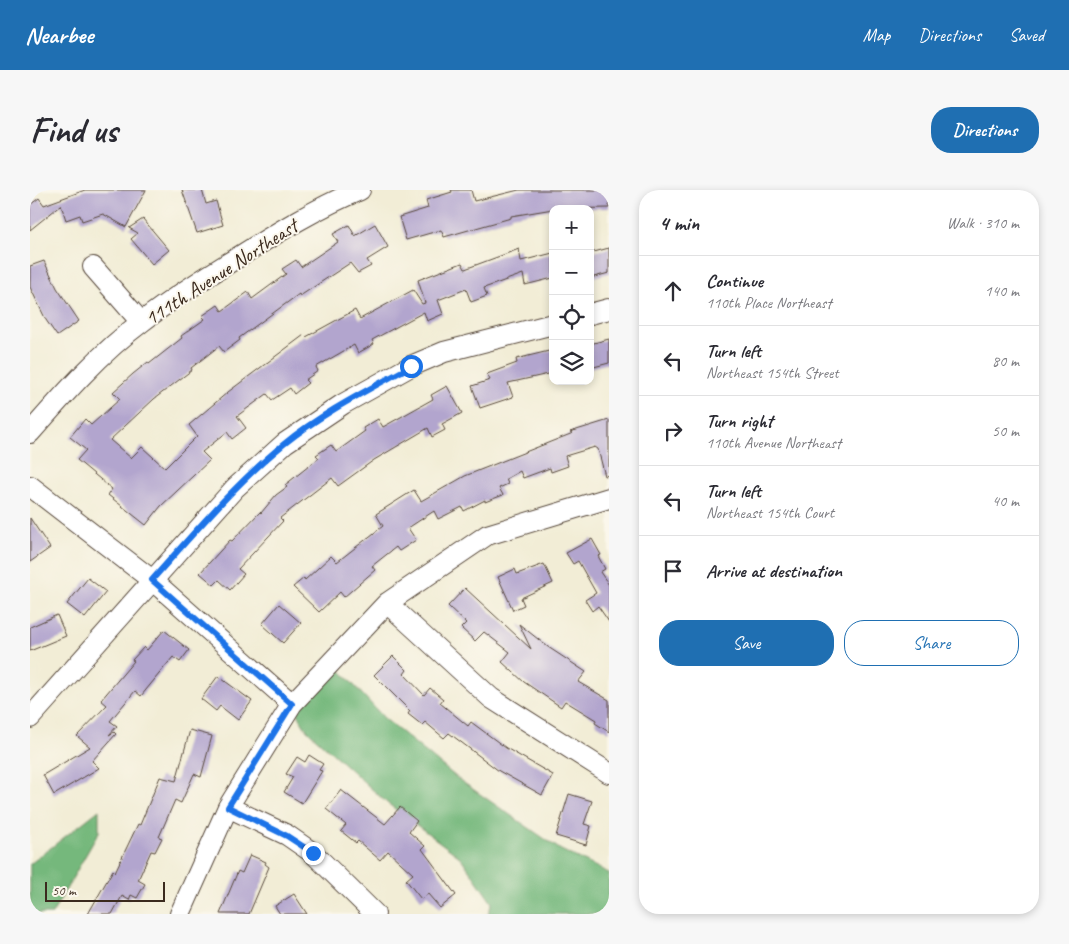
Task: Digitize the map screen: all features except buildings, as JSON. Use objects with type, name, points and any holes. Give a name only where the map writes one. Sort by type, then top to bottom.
[{"type":"street","name":"111th Avenue Northeast","points":[[30,433],[68,389],[141,322],[176,296],[262,242],[360,190]]},
{"type":"street","points":[[93,267],[141,322]]},
{"type":"street","points":[[594,313],[609,309]]},
{"type":"street","points":[[30,718],[235,488],[285,443],[343,404],[411,366],[444,352],[549,325]]},
{"type":"street","points":[[30,486],[152,580],[292,704]]},
{"type":"street","points":[[180,914],[228,807],[292,704],[387,602],[487,535],[609,498]]},
{"type":"street","points":[[387,602],[491,698],[609,773]]},
{"type":"street","points":[[228,807],[287,836],[313,853],[375,914]]},
{"type":"green space","points":[[332,661],[384,718],[461,781],[561,850],[609,873],[609,914],[488,914],[492,903],[461,858],[387,803],[307,730],[292,704]]},
{"type":"green space","points":[[99,810],[99,832],[52,914],[30,914],[30,864]]},
{"type":"route","points":[[313,853],[287,836],[228,807],[292,704],[152,580],[235,488],[285,443],[343,404],[411,366]]}]
